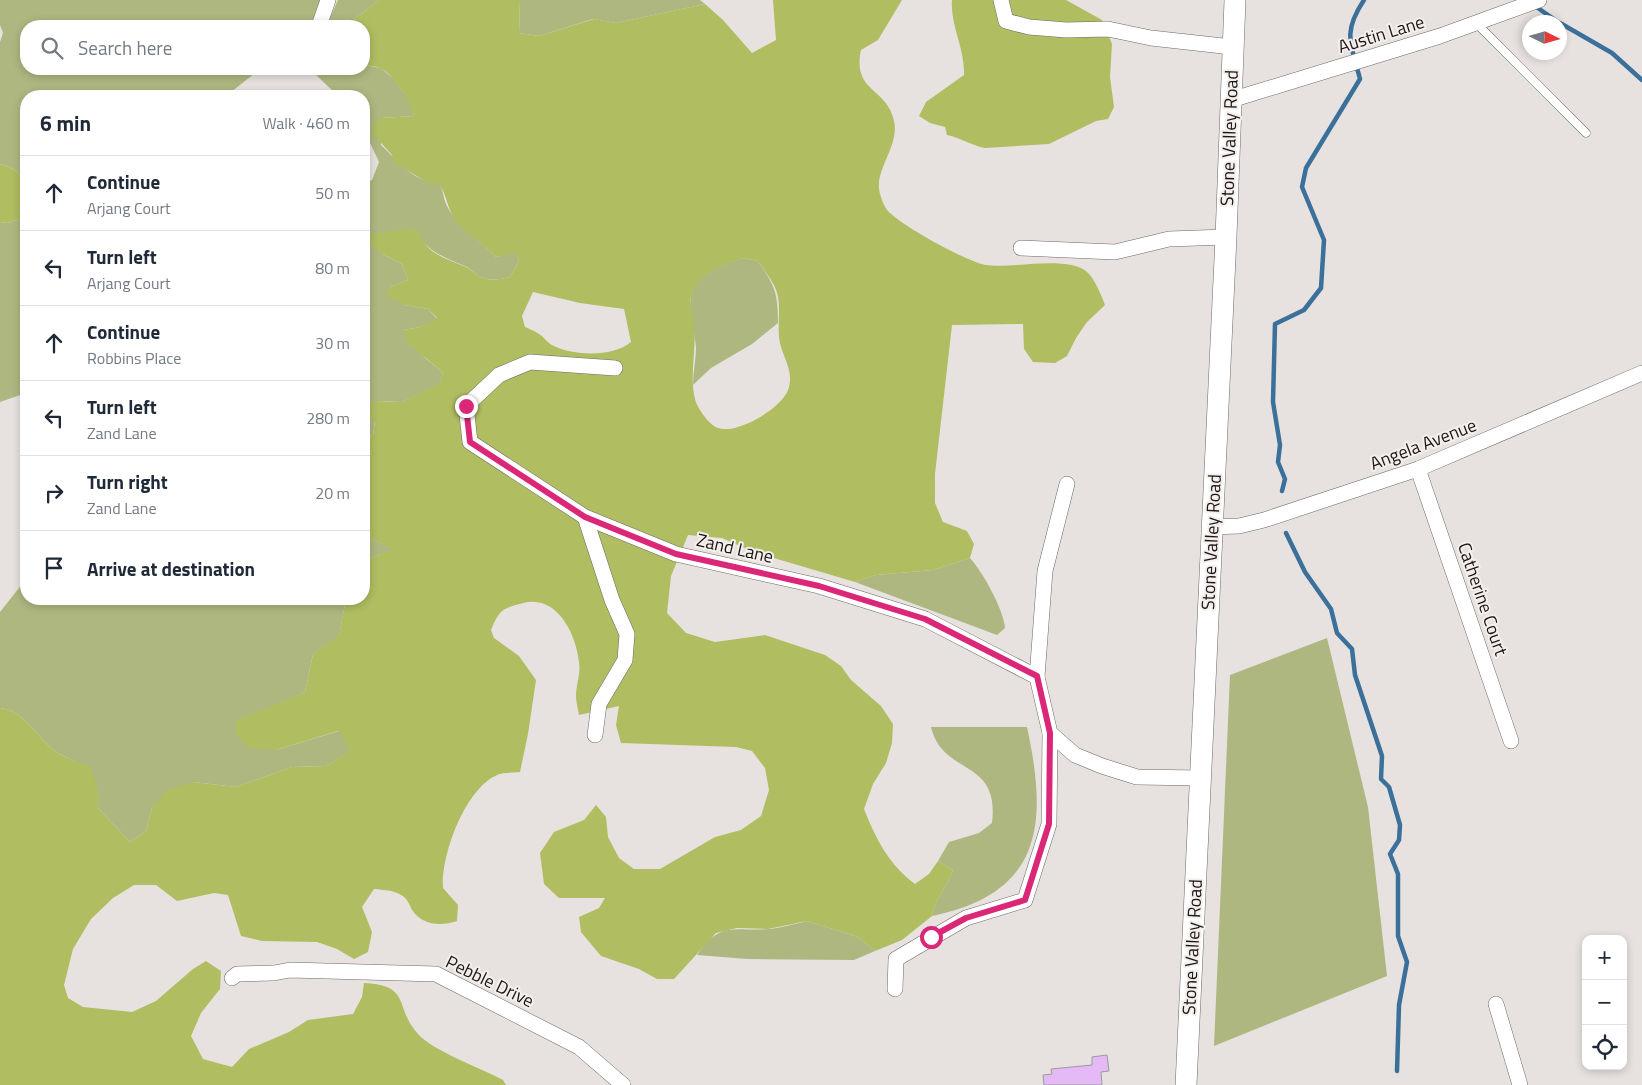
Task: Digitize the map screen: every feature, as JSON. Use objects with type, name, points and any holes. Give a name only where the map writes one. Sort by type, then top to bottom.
[{"type":"street","points":[[321,20],[328,0]]},
{"type":"street","points":[[1001,0],[1006,21],[1029,27],[1066,30],[1108,30],[1151,38],[1232,47]]},
{"type":"street","name":"Stone Valley Road","points":[[1186,1085],[1226,237],[1235,0]]},
{"type":"street","name":"Austin Lane","points":[[1231,100],[1477,24],[1539,0]]},
{"type":"street","points":[[1021,248],[1115,252],[1169,239],[1226,237]]},
{"type":"street","name":"Zand Lane","points":[[615,368],[530,362],[498,375],[466,406],[470,442],[585,517],[676,554],[819,586],[925,619],[1037,676]]},
{"type":"street","name":"Angela Avenue","points":[[1211,528],[1239,526],[1264,520],[1418,469],[1642,373]]},
{"type":"street","name":"Catherine Court","points":[[1418,469],[1511,741]]},
{"type":"street","points":[[895,989],[896,959],[966,918],[1025,900],[1049,824],[1050,733],[1037,676],[1046,571],[1067,484]]},
{"type":"street","points":[[585,517],[612,600],[627,634],[625,660],[599,704],[594,735]]},
{"type":"street","points":[[1050,733],[1076,754],[1102,766],[1137,777],[1200,778]]},
{"type":"street","name":"Pebble Drive","points":[[232,978],[237,974],[274,974],[290,970],[436,974],[579,1047],[623,1085]]},
{"type":"street","points":[[1496,1004],[1520,1085]]},
{"type":"lane","points":[[1477,24],[1586,133]]},
{"type":"green space","points":[[0,0],[324,0],[316,20],[20,20],[20,75],[252,75],[234,90],[20,90],[20,175],[0,164],[0,42],[3,33],[0,25]]},
{"type":"green space","points":[[338,0],[379,0],[354,20],[329,20]]},
{"type":"green space","points":[[379,0],[520,0],[519,33],[539,36],[594,19],[616,23],[705,4],[723,20],[752,53],[776,40],[773,0],[902,0],[878,40],[861,50],[860,64],[861,74],[885,102],[894,121],[893,141],[882,169],[879,188],[887,210],[894,217],[919,233],[964,257],[986,265],[1054,263],[1078,267],[1087,272],[1093,279],[1105,305],[1087,322],[1067,356],[1055,363],[1033,362],[1024,349],[1023,324],[952,325],[935,474],[935,503],[943,522],[967,531],[974,544],[970,558],[933,570],[876,575],[855,582],[754,552],[722,538],[688,535],[671,576],[667,613],[686,633],[715,642],[765,635],[825,655],[841,666],[851,680],[881,706],[893,724],[892,743],[886,763],[873,784],[864,809],[873,831],[891,860],[915,884],[929,874],[938,861],[953,870],[932,916],[902,940],[875,951],[858,937],[807,921],[768,929],[737,928],[716,933],[674,979],[657,979],[639,969],[601,956],[581,932],[579,917],[599,908],[605,898],[559,898],[544,884],[540,853],[554,832],[584,820],[596,805],[606,817],[608,837],[619,858],[634,869],[660,869],[715,837],[741,830],[761,816],[769,790],[765,768],[752,751],[736,747],[621,743],[616,725],[619,706],[579,715],[576,696],[579,662],[574,640],[569,629],[555,610],[546,604],[535,602],[523,603],[502,611],[491,630],[494,638],[519,656],[536,680],[528,734],[520,772],[499,774],[485,783],[465,808],[457,824],[446,858],[443,888],[458,905],[457,921],[445,924],[427,922],[416,915],[407,900],[401,895],[390,891],[374,889],[362,907],[372,932],[368,952],[354,959],[337,949],[317,942],[262,941],[241,936],[228,895],[214,893],[177,901],[156,885],[134,885],[113,898],[91,919],[73,949],[64,985],[68,998],[83,1007],[132,1012],[156,1001],[193,969],[206,961],[221,971],[220,989],[201,1013],[191,1036],[203,1059],[232,1067],[249,1049],[289,1032],[308,1020],[353,1014],[362,997],[364,983],[379,985],[389,988],[396,993],[411,1024],[425,1040],[446,1053],[503,1080],[506,1085],[0,1085],[0,708],[17,714],[58,753],[91,767],[98,790],[98,808],[130,842],[146,831],[152,807],[167,790],[193,782],[236,787],[292,767],[326,766],[350,751],[338,731],[276,750],[249,748],[235,734],[237,720],[305,692],[313,654],[339,635],[345,605],[370,605],[370,559],[393,549],[370,539],[370,437],[373,435],[375,422],[370,417],[370,404],[375,401],[402,402],[440,383],[443,372],[407,343],[403,330],[420,327],[437,318],[428,309],[404,305],[386,295],[390,287],[408,280],[402,264],[382,254],[370,244],[371,234],[409,229],[419,230],[421,238],[431,250],[486,279],[510,277],[519,261],[516,253],[496,257],[469,234],[455,220],[439,184],[428,183],[394,162],[392,155],[373,134],[374,124],[381,118],[414,116],[406,96],[396,82],[385,71],[370,66],[370,20],[354,20]],"holes":[[[744,258],[758,261],[777,292],[780,341],[790,376],[789,387],[786,395],[779,403],[759,418],[737,427],[718,428],[707,420],[701,411],[696,403],[693,390],[695,332],[691,297],[699,282],[712,271]],[[533,292],[580,303],[624,309],[631,342],[623,347],[604,352],[572,352],[552,345],[537,333],[525,327],[522,316]]]},
{"type":"green space","points":[[520,0],[700,0],[705,4],[616,23],[593,19],[539,36],[519,33]]},
{"type":"green space","points":[[952,0],[1066,0],[1102,20],[1112,44],[1110,77],[1114,107],[1108,119],[1096,121],[1049,144],[985,148],[947,135],[945,127],[930,123],[919,116],[926,102],[964,75],[964,65],[953,18]]},
{"type":"green space","points":[[370,66],[381,68],[395,80],[412,105],[414,116],[381,118],[381,145],[407,170],[422,179],[439,183],[447,206],[457,221],[496,257],[516,252],[519,261],[510,277],[486,279],[467,267],[436,253],[420,239],[382,254],[402,264],[408,280],[390,287],[404,305],[428,309],[437,319],[420,327],[403,330],[425,358],[443,372],[440,384],[402,402],[375,401],[370,406],[370,181],[379,162],[370,143],[370,90],[332,90],[316,75],[370,75]]},
{"type":"green space","points":[[0,164],[10,167],[20,176],[20,219],[7,223],[0,222]]},
{"type":"green space","points":[[20,219],[20,395],[0,402],[0,222],[7,223]]},
{"type":"green space","points":[[744,258],[758,261],[772,284],[776,297],[778,323],[752,344],[711,368],[693,385],[696,347],[691,314],[691,297],[694,289],[704,276],[719,266]]},
{"type":"green space","points":[[370,417],[375,421],[373,435],[370,437]]},
{"type":"green space","points":[[370,539],[394,549],[370,559]]},
{"type":"green space","points":[[970,558],[986,581],[1001,611],[1005,628],[997,635],[855,582],[876,575],[933,570]]},
{"type":"green space","points":[[20,587],[20,605],[345,605],[339,636],[313,654],[305,692],[280,704],[276,750],[339,731],[351,751],[326,766],[292,767],[236,787],[193,782],[152,807],[146,831],[130,842],[98,808],[97,790],[90,768],[58,753],[17,714],[0,708],[0,612]]},
{"type":"green space","points":[[1327,638],[1368,807],[1387,976],[1214,1046],[1230,675]]},
{"type":"green space","points":[[931,727],[1027,727],[1034,762],[1037,794],[1035,823],[1029,849],[1016,872],[997,890],[969,905],[932,916],[953,870],[938,861],[949,842],[979,833],[992,823],[992,802],[988,787],[979,777],[947,754],[937,743]]},
{"type":"green space","points":[[807,921],[858,937],[875,951],[854,960],[747,959],[697,955],[713,937],[721,932],[737,929],[757,930],[783,927]]},
{"type":"building","points":[[1107,1055],[1109,1071],[1101,1072],[1102,1085],[1044,1085],[1043,1075],[1052,1074],[1051,1069],[1092,1065],[1092,1057]]},
{"type":"waterway","points":[[1282,491],[1285,479],[1278,462],[1280,445],[1273,402],[1275,324],[1304,310],[1321,288],[1324,240],[1302,187],[1306,168],[1360,79],[1350,39],[1353,21],[1364,0]]},
{"type":"waterway","points":[[1535,6],[1548,15]]},
{"type":"waterway","points":[[1567,27],[1612,53],[1642,80]]},
{"type":"waterway","points":[[1286,533],[1305,572],[1331,609],[1337,633],[1352,649],[1355,675],[1382,756],[1381,779],[1389,787],[1400,825],[1399,840],[1390,854],[1398,874],[1398,936],[1407,962],[1399,1005],[1397,1071]]},
{"type":"route","points":[[466,406],[470,442],[585,517],[676,554],[819,586],[925,619],[1037,676],[1050,733],[1049,824],[1025,900],[966,918],[931,937]]}]
